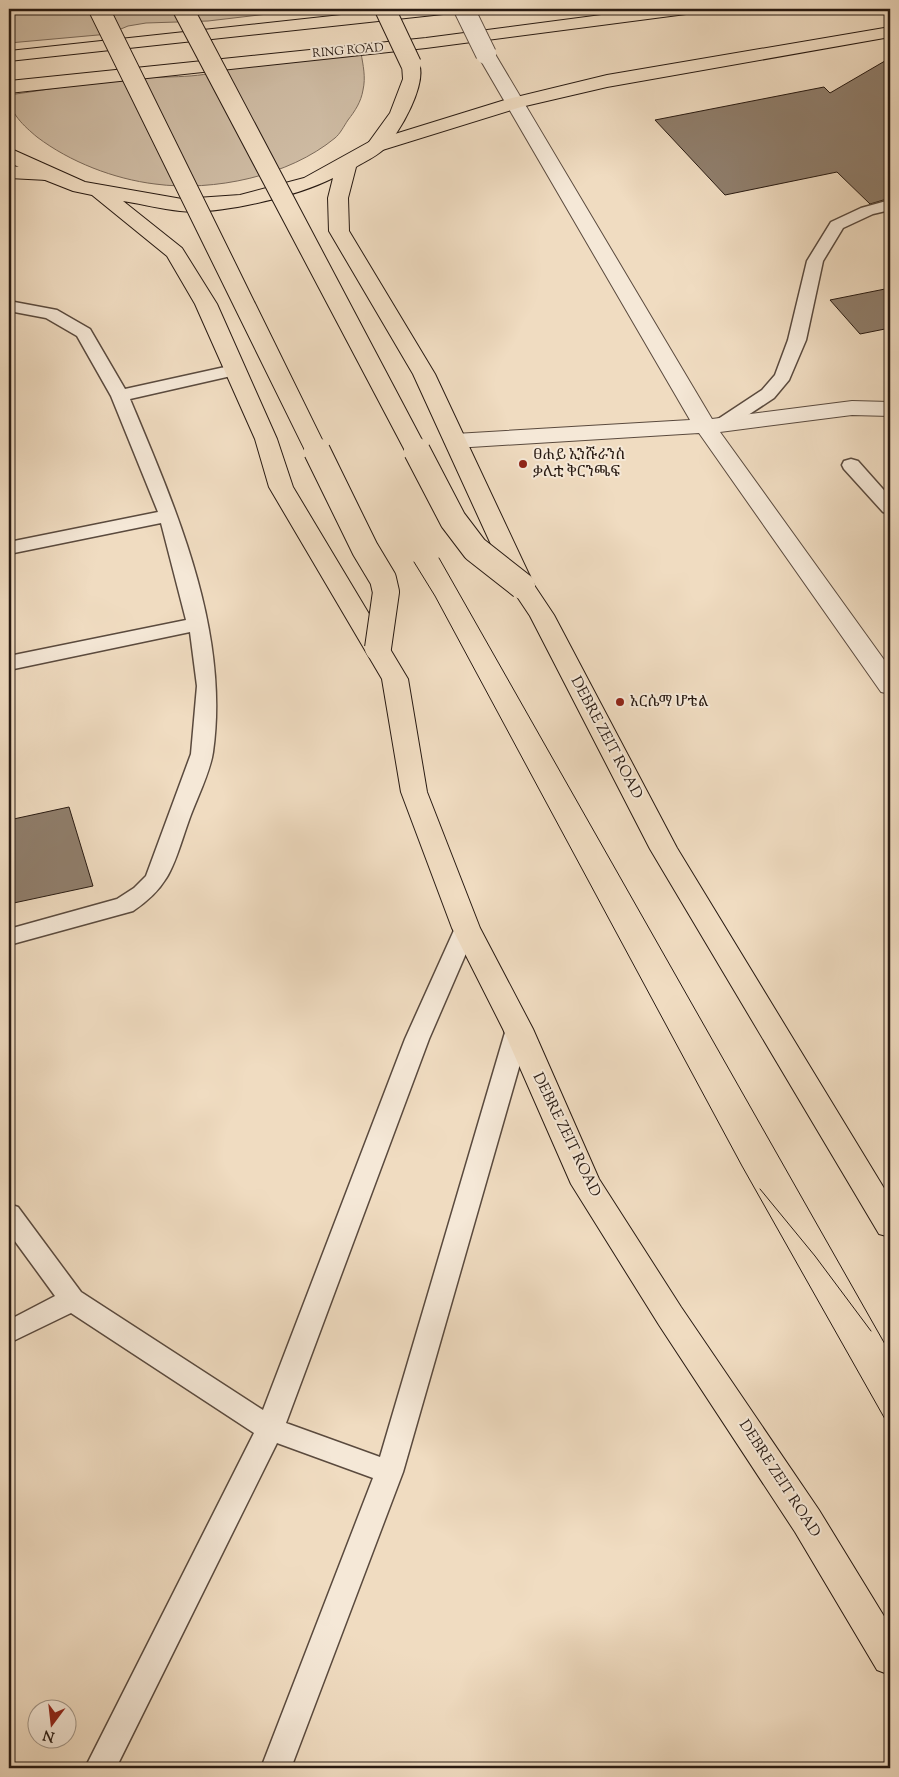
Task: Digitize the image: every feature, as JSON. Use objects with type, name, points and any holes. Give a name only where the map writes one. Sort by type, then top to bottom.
[{"type":"main road","points":[[99,9],[365,549],[383,579],[386,592],[378,648]]},
{"type":"main road","points":[[183,9],[453,520],[475,549],[522,586]]},
{"type":"main road","points":[[376,146],[399,113],[412,79],[411,64],[385,9]]},
{"type":"main road","points":[[9,56],[443,9]]},
{"type":"main road","name":"RING ROAD","points":[[9,87],[426,43],[686,9]]},
{"type":"main road","points":[[9,154],[47,174],[80,187],[182,205],[241,201],[311,182],[347,164],[376,146],[515,104],[625,78],[890,32]]},
{"type":"main road","points":[[347,164],[338,198],[339,231],[424,374],[522,586]]},
{"type":"main road","points":[[9,172],[47,174]]},
{"type":"main road","name":"DEBRE ZEIT ROAD","points":[[98,190],[175,252],[206,304],[266,439],[280,487],[395,679],[414,792],[466,928],[518,1029],[586,1184],[670,1316],[807,1521],[890,1658]]},
{"type":"main road","name":"DEBRE ZEIT ROAD","points":[[522,586],[542,615],[664,849],[890,1225]]},
{"type":"street","points":[[464,9],[479,36],[486,54],[515,104],[713,426],[890,686]]},
{"type":"street","points":[[455,441],[713,426],[852,408],[890,409]]},
{"type":"lane","points":[[713,426],[768,394],[783,376],[796,340],[815,261],[837,225],[867,211],[890,205]]},
{"type":"lane","points":[[9,306],[51,314],[84,333],[120,396],[170,516],[203,644],[207,686],[202,754],[156,879],[142,894],[125,905],[9,937]]},
{"type":"lane","points":[[120,396],[234,370]]},
{"type":"lane","points":[[851,465],[890,508]]},
{"type":"lane","points":[[9,548],[170,516]]},
{"type":"lane","points":[[9,663],[198,624]]},
{"type":"lane","points":[[100,1768],[270,1429],[417,1040],[466,928]]},
{"type":"lane","points":[[276,1768],[389,1472],[518,1029]]},
{"type":"lane","points":[[9,1214],[72,1300],[270,1429],[389,1472]]},
{"type":"lane","points":[[9,1332],[72,1300]]},
{"type":"shaded area","points":[[9,9],[310,9],[208,21],[146,23],[128,26],[109,34],[9,43]]},
{"type":"shaded area","points":[[361,53],[364,76],[362,94],[355,110],[337,136],[296,162],[273,171],[250,178],[202,186],[178,186],[140,182],[108,174],[78,162],[50,146],[27,128],[14,113],[9,95],[90,83],[204,74],[229,69],[241,64]]},
{"type":"building","points":[[890,58],[890,198],[870,204],[837,172],[725,195],[655,120],[824,87],[830,93]]},
{"type":"building","points":[[890,288],[890,328],[860,334],[830,300]]},
{"type":"building","points":[[69,807],[93,886],[9,904],[9,820]]},
{"type":"tram line","points":[[439,558],[890,1353]]},
{"type":"tram line","points":[[414,562],[435,596],[742,1166],[890,1428]]},
{"type":"tram line","points":[[760,1189],[815,1256],[871,1331]]},
{"type":"place","name":"ፀሐይ ኢንሹራንስ ቃሊቲ ቅርንጫፍ","points":[[523,464]]},
{"type":"place","name":"አርሴማ ሆቴል","points":[[620,702]]}]
